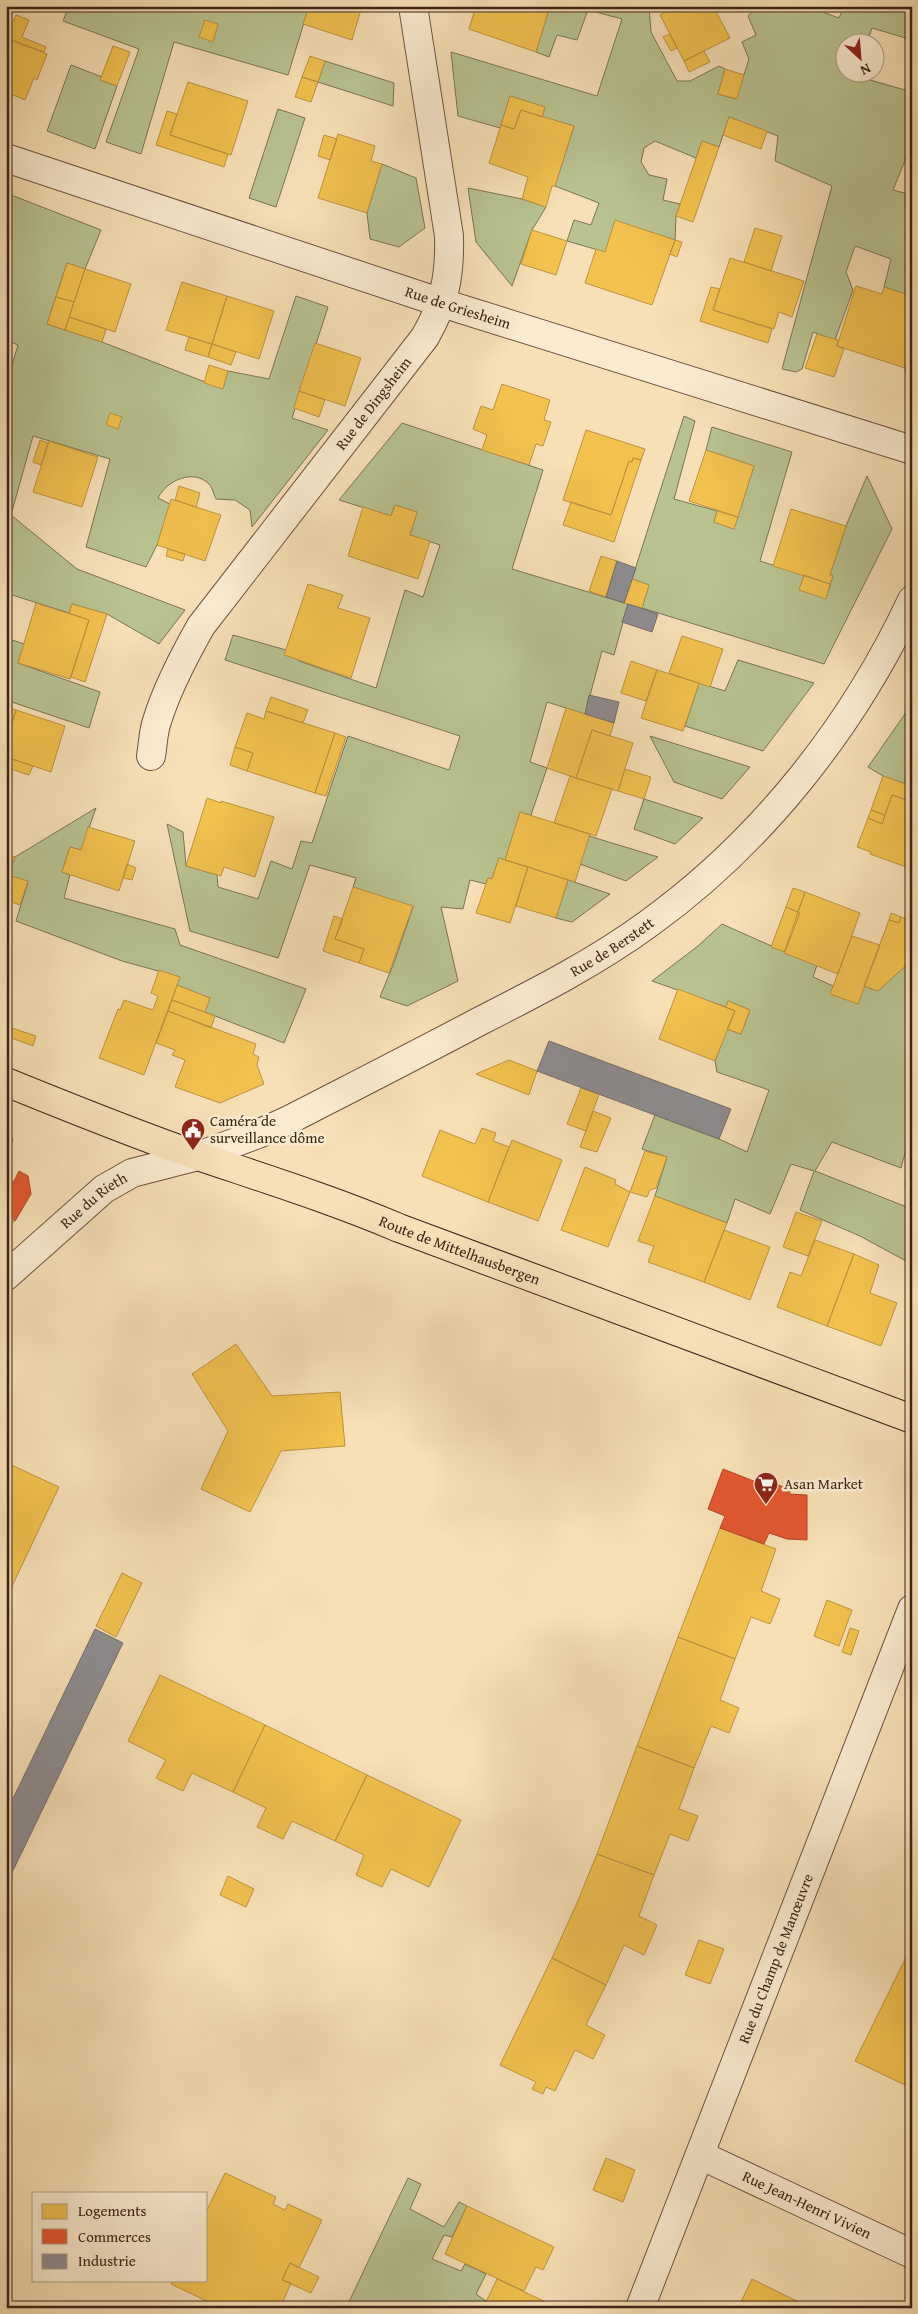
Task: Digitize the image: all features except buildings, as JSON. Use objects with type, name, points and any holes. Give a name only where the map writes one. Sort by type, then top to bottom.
[{"type":"main road","name":"Route de Mittelhausbergen","points":[[6,1082],[198,1156],[338,1202],[399,1228],[912,1419]]},
{"type":"street","name":"Rue de Dingsheim","points":[[151,756],[156,723],[164,702],[186,652],[201,626],[425,337],[442,303],[450,262],[449,236],[413,6]]},
{"type":"street","name":"Rue de Griesheim","points":[[6,158],[442,303],[912,450]]},
{"type":"street","name":"Rue de Berstett","points":[[198,1156],[258,1134],[289,1120],[558,981],[619,944],[674,905],[740,845],[770,814],[833,737],[888,647],[912,600]]},
{"type":"street","name":"Rue du Rieth","points":[[6,1276],[104,1189],[132,1173],[198,1156]]},
{"type":"street","name":"Rue du Champ de Manœuvre","points":[[640,2308],[912,1608]]},
{"type":"street","name":"Rue Jean-Henri Vivien","points":[[700,2155],[912,2254]]},
{"type":"green space","points":[[69,6],[309,6],[288,75],[174,42],[141,154],[106,142],[139,49],[63,21]]},
{"type":"green space","points":[[550,6],[649,6],[651,32],[677,81],[690,81],[719,66],[725,69],[718,94],[736,99],[749,59],[742,42],[756,35],[748,16],[757,6],[818,6],[817,10],[839,18],[844,6],[912,7],[912,40],[872,28],[871,32],[836,32],[836,82],[877,82],[912,92],[912,122],[906,158],[893,190],[912,195],[912,296],[884,287],[891,259],[855,246],[846,272],[853,290],[835,340],[813,332],[802,369],[796,372],[782,369],[832,186],[775,161],[778,136],[729,117],[719,147],[702,141],[696,158],[655,141],[644,148],[641,162],[649,175],[667,179],[663,200],[680,204],[676,216],[675,240],[616,221],[605,252],[567,241],[574,220],[591,225],[599,203],[555,186],[574,126],[542,117],[545,107],[510,96],[500,128],[458,116],[451,52],[597,96],[622,19],[588,10],[577,40],[557,35],[549,57],[536,52]]},
{"type":"green space","points":[[325,61],[394,83],[393,106],[318,82]]},
{"type":"green space","points":[[71,65],[102,77],[100,80],[117,86],[95,149],[47,131]]},
{"type":"green space","points":[[278,109],[305,118],[276,207],[249,198]]},
{"type":"green space","points":[[382,164],[416,178],[425,228],[399,247],[370,239],[367,213]]},
{"type":"green space","points":[[468,188],[522,199],[546,207],[532,230],[512,286],[476,242]]},
{"type":"green space","points":[[6,193],[101,230],[85,269],[67,263],[47,324],[102,342],[223,389],[228,371],[269,379],[296,296],[328,307],[292,418],[328,430],[252,527],[250,510],[235,500],[216,499],[209,484],[203,479],[188,477],[167,486],[158,498],[170,504],[157,545],[146,567],[86,547],[110,459],[33,436],[11,515],[77,569],[185,610],[159,644],[107,614],[72,604],[69,613],[9,594],[6,601],[6,385],[18,345],[6,340],[6,314],[11,303],[6,301]]},
{"type":"green space","points":[[912,349],[912,388],[908,389],[905,368]]},
{"type":"green space","points":[[684,416],[695,421],[674,499],[717,511],[714,522],[734,529],[754,466],[706,450],[712,427],[792,452],[760,561],[804,575],[800,590],[826,598],[833,576],[830,575],[846,526],[867,476],[892,529],[824,664],[642,608],[649,585],[632,579]]},
{"type":"green space","points":[[402,423],[543,470],[512,569],[628,604],[614,655],[602,651],[585,714],[547,702],[530,762],[547,768],[531,815],[520,813],[505,860],[499,858],[492,879],[488,878],[486,884],[470,880],[463,909],[441,907],[458,981],[407,1006],[380,997],[413,907],[353,887],[356,878],[310,865],[278,958],[190,931],[167,824],[183,832],[186,866],[217,875],[218,887],[258,899],[271,861],[292,869],[301,841],[312,843],[348,736],[449,770],[460,736],[225,660],[233,635],[286,650],[299,661],[376,688],[405,590],[423,597],[440,545],[410,535],[417,512],[395,505],[391,516],[339,500]]},
{"type":"green space","points":[[6,638],[24,644],[18,663],[100,692],[89,728],[6,700]]},
{"type":"green space","points":[[738,660],[814,683],[763,751],[685,726],[699,683],[725,691]]},
{"type":"green space","points":[[907,711],[912,714],[912,786],[883,776],[868,767]]},
{"type":"green space","points":[[650,736],[750,767],[722,799],[674,782]]},
{"type":"green space","points":[[644,799],[703,818],[675,844],[634,829]]},
{"type":"green space","points":[[96,808],[81,850],[70,847],[62,872],[70,875],[64,898],[175,929],[180,945],[306,989],[284,1043],[205,1012],[210,998],[177,985],[180,977],[122,961],[16,921],[28,882],[8,875],[15,857]]},
{"type":"green space","points":[[589,836],[658,857],[626,881],[580,864]]},
{"type":"green space","points":[[568,880],[610,894],[572,922],[556,918]]},
{"type":"green space","points":[[722,924],[785,953],[817,965],[813,977],[833,986],[858,1004],[864,986],[878,991],[912,960],[912,1128],[901,1168],[832,1142],[815,1171],[912,1209],[912,1275],[909,1274],[906,1261],[860,1236],[800,1210],[814,1171],[791,1164],[770,1214],[735,1199],[727,1223],[655,1196],[667,1157],[642,1149],[655,1115],[719,1139],[747,1152],[769,1090],[717,1072],[715,1061],[727,1029],[741,1034],[750,1010],[728,1001],[726,1007],[652,981],[698,946]]},
{"type":"green space","points":[[408,2178],[421,2184],[410,2209],[444,2227],[459,2202],[467,2206],[452,2237],[444,2235],[432,2259],[461,2271],[465,2264],[486,2274],[476,2294],[486,2301],[483,2308],[346,2308]]},
{"type":"place","name":"Caméra de surveillance dôme","points":[[193,1151]]},
{"type":"place","name":"Asan Market","points":[[766,1505]]}]
